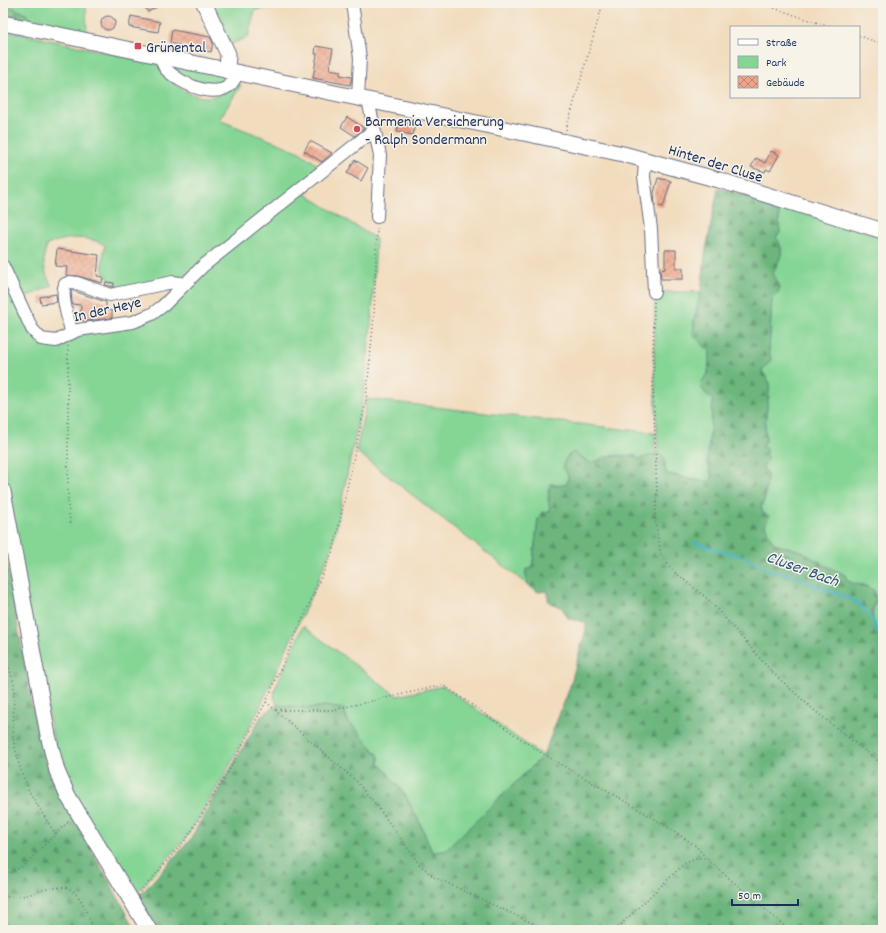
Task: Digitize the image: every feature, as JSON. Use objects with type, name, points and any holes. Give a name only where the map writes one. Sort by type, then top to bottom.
[{"type":"main road","points":[[204,3],[228,54],[232,72]]},
{"type":"main road","points":[[3,23],[363,99]]},
{"type":"main road","name":"Hinter der Cluse","points":[[363,99],[645,159],[883,231]]},
{"type":"main road","points":[[3,491],[48,735],[57,771],[84,823],[149,930]]},
{"type":"street","points":[[352,3],[360,58],[363,99],[374,130],[380,154],[377,218]]},
{"type":"street","points":[[161,57],[164,67],[184,83],[213,91],[222,90],[230,85],[236,78],[232,72]]},
{"type":"street","name":"In der Heye","points":[[3,266],[13,285],[25,317],[37,336],[50,341],[56,341],[84,328],[133,322],[146,318],[164,305],[219,253],[374,130]]},
{"type":"street","name":"Hinter der Cluse","points":[[645,159],[644,177],[652,229],[654,292]]},
{"type":"street","points":[[69,334],[64,302],[63,289],[65,284],[70,282],[77,283],[110,295],[173,282],[185,284]]},
{"type":"path","points":[[562,141],[603,3]]},
{"type":"path","points":[[759,3],[827,26]]},
{"type":"path","points":[[860,36],[883,44]]},
{"type":"path","points":[[144,888],[187,838],[224,779],[266,702],[334,548],[366,401],[374,309],[377,218]]},
{"type":"path","points":[[654,292],[653,384],[657,496],[655,520],[661,554],[672,569],[709,600],[772,672],[815,711],[883,765]]},
{"type":"path","points":[[69,334],[68,506],[71,526]]},
{"type":"path","points":[[3,649],[14,683],[13,739],[20,768],[29,791],[55,834]]},
{"type":"path","points":[[276,710],[332,710],[443,685],[543,754],[652,817],[696,846],[707,859],[789,930]]},
{"type":"path","points":[[266,702],[356,781],[377,806],[419,864],[434,877],[547,930]]},
{"type":"path","points":[[3,876],[23,866],[71,819]]},
{"type":"path","points":[[615,930],[684,864],[696,859],[707,859]]},
{"type":"path","points":[[3,896],[24,896],[52,887],[65,887],[75,893],[81,902],[94,930]]},
{"type":"green space","points":[[3,3],[86,3],[87,37],[32,24],[26,14]]},
{"type":"green space","points":[[3,3],[26,14],[32,24],[3,18]]},
{"type":"green space","points":[[208,3],[289,3],[290,5],[255,10],[248,37],[229,45]]},
{"type":"green space","points":[[3,30],[156,63],[173,82],[183,90],[203,97],[214,96],[226,92],[237,84],[241,85],[219,120],[298,151],[324,169],[187,275],[126,289],[111,280],[104,273],[103,262],[105,245],[83,238],[61,240],[47,245],[44,256],[44,266],[52,286],[20,299],[3,263]]},
{"type":"green space","points":[[171,64],[229,76],[229,80],[213,88],[172,71]]},
{"type":"green space","points":[[718,188],[778,205],[780,233],[776,237],[781,247],[781,255],[773,273],[780,287],[777,294],[772,299],[769,351],[771,360],[762,371],[770,383],[765,425],[766,441],[762,446],[766,449],[768,457],[763,468],[767,473],[767,482],[761,507],[763,513],[769,516],[765,526],[772,541],[780,546],[802,551],[824,566],[845,575],[847,581],[874,590],[876,601],[872,610],[872,619],[883,642],[883,930],[153,930],[135,901],[189,841],[262,715],[277,705],[311,708],[325,706],[344,709],[347,720],[379,756],[379,763],[404,793],[419,821],[432,852],[445,851],[543,756],[569,690],[586,629],[586,622],[569,619],[561,607],[550,603],[548,599],[548,591],[538,592],[529,586],[526,576],[526,569],[532,569],[538,519],[542,512],[547,513],[550,511],[548,499],[550,484],[565,485],[568,481],[568,475],[563,468],[564,462],[569,454],[574,452],[590,463],[613,456],[634,455],[639,459],[658,453],[664,457],[666,473],[697,481],[708,481],[712,479],[707,462],[713,401],[702,389],[701,382],[708,374],[710,352],[693,335],[694,320],[701,292],[705,255]]},
{"type":"green space","points":[[301,191],[376,239],[372,315],[363,398],[332,547],[259,709],[223,778],[186,838],[132,898],[59,769],[23,583],[3,456],[3,272],[33,337],[75,333],[134,323]]},
{"type":"green space","points":[[778,205],[883,237],[883,642],[873,618],[876,601],[865,585],[847,581],[845,575],[790,547],[780,546],[772,541],[765,526],[761,507],[765,499],[767,473],[763,468],[762,446],[766,441],[765,425],[770,383],[762,371],[771,360],[769,351],[772,299],[777,294],[780,287],[773,273],[781,255],[781,247],[776,237],[780,233]]},
{"type":"green space","points":[[655,292],[701,292],[695,316],[695,324],[699,338],[710,352],[708,374],[705,376],[702,389],[713,401],[707,462],[712,476],[711,481],[695,480],[666,473],[664,457],[658,453],[654,360]]},
{"type":"green space","points":[[367,399],[655,433],[655,454],[639,459],[636,457],[617,455],[608,456],[590,463],[580,455],[568,475],[568,481],[565,485],[548,489],[550,511],[538,519],[532,569],[526,570],[529,586],[356,451]]},
{"type":"green space","points":[[3,542],[32,706],[49,773],[136,930],[3,930]]},
{"type":"green space","points":[[303,626],[397,696],[443,686],[543,756],[445,851],[432,852],[419,821],[404,793],[379,763],[379,756],[349,723],[347,715],[325,706],[311,708],[277,705],[274,697],[275,689]]},
{"type":"building","points":[[142,3],[164,3],[148,12]]},
{"type":"building","points":[[108,16],[113,18],[115,23],[113,28],[108,30],[103,28],[101,23],[103,18]]},
{"type":"building","points":[[131,16],[160,22],[158,32],[129,27]]},
{"type":"building","points":[[172,30],[210,37],[213,43],[211,52],[170,43]]},
{"type":"building","points":[[316,46],[333,49],[329,69],[340,71],[340,75],[352,77],[350,85],[313,78],[317,54],[315,54]]},
{"type":"building","points":[[347,117],[364,128],[355,136],[341,127]]},
{"type":"building","points":[[398,122],[415,124],[413,135],[397,132]]},
{"type":"building","points":[[310,141],[332,153],[322,162],[304,151]]},
{"type":"building","points":[[771,151],[779,155],[770,171],[766,169],[765,172],[751,167],[756,158],[765,163]]},
{"type":"building","points":[[355,160],[368,168],[361,181],[347,173]]},
{"type":"building","points":[[658,178],[671,181],[663,207],[655,205],[654,193]]},
{"type":"building","points":[[57,249],[99,255],[97,276],[103,277],[102,283],[78,276],[66,275],[67,267],[55,266]]},
{"type":"building","points":[[665,250],[676,250],[676,268],[683,268],[683,279],[661,279],[660,270],[665,269]]},
{"type":"building","points":[[106,282],[114,283],[114,287],[105,285]]},
{"type":"building","points":[[71,290],[106,302],[106,310],[112,311],[112,318],[87,321],[80,320],[81,305],[72,304]]},
{"type":"building","points":[[56,294],[57,302],[41,304],[40,297]]},
{"type":"waterway","name":"Cluser Bach","points":[[694,542],[720,551],[742,556],[766,569],[796,577],[850,599],[859,604],[875,623],[874,626],[883,641]]},
{"type":"place","name":"Grünental","points":[[138,46]]},
{"type":"place","name":"Barmenia Versicherung - Ralph Sondermann","points":[[357,129]]}]
